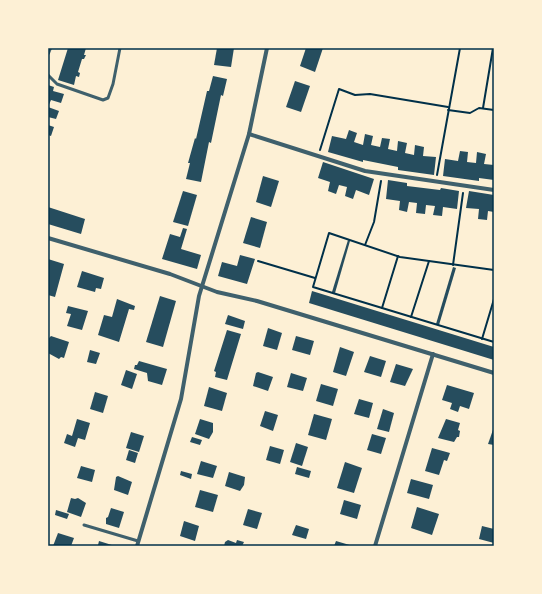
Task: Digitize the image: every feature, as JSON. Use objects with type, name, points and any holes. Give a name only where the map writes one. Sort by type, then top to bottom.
[{"type":"street","points":[[48,53],[50,48]]},
{"type":"street","points":[[137,544],[181,399],[195,313],[249,134],[267,48]]},
{"type":"street","points":[[249,134],[382,174],[494,190]]},
{"type":"street","points":[[48,238],[217,292],[257,301],[494,373]]},
{"type":"street","points":[[375,546],[433,354]]},
{"type":"lane","points":[[48,75],[57,84],[103,100],[108,98],[113,84],[120,48]]},
{"type":"lane","points":[[84,525],[137,544]]},
{"type":"path","points":[[436,182],[448,107],[460,48]]},
{"type":"path","points":[[483,108],[493,48]]},
{"type":"path","points":[[318,156],[339,89],[355,95],[370,94],[448,107]]},
{"type":"path","points":[[448,110],[470,113],[479,108],[494,110]]},
{"type":"path","points":[[365,245],[371,226],[374,222],[382,174]]},
{"type":"path","points":[[453,265],[464,186]]},
{"type":"path","points":[[494,270],[398,256],[329,233],[313,287],[494,342]]},
{"type":"path","points":[[382,308],[398,256]]},
{"type":"path","points":[[258,261],[315,278]]},
{"type":"path","points":[[411,317],[429,261]]},
{"type":"path","points":[[482,339],[494,299]]},
{"type":"building","points":[[68,48],[86,48],[84,55],[86,55],[84,59],[82,59],[78,72],[80,73],[79,77],[76,76],[74,85],[58,80]]},
{"type":"building","points":[[217,48],[234,48],[231,67],[214,65]]},
{"type":"building","points":[[306,48],[323,48],[315,72],[300,66]]},
{"type":"building","points":[[213,76],[227,79],[223,96],[221,95],[211,143],[209,142],[201,182],[186,179],[190,163],[188,163],[195,138],[196,139],[207,91],[209,91]]},
{"type":"building","points":[[295,81],[310,86],[301,112],[286,107]]},
{"type":"building","points":[[48,85],[54,87],[53,91],[64,94],[61,103],[51,100],[48,107]]},
{"type":"building","points":[[48,107],[59,111],[56,119],[48,117]]},
{"type":"building","points":[[48,125],[54,127],[51,136],[48,135]]},
{"type":"building","points":[[349,130],[357,133],[354,142],[363,145],[365,134],[373,136],[371,145],[380,147],[382,138],[390,139],[388,149],[397,151],[398,141],[407,143],[405,153],[414,155],[415,145],[424,147],[423,156],[436,157],[434,175],[398,170],[398,167],[363,160],[363,162],[328,152],[332,136],[346,139]]},
{"type":"building","points":[[460,151],[468,152],[467,162],[476,163],[477,152],[486,154],[484,164],[494,165],[494,180],[479,178],[479,181],[443,176],[445,159],[458,161]]},
{"type":"building","points":[[323,162],[374,179],[369,195],[356,190],[353,199],[345,196],[347,187],[339,185],[336,194],[328,191],[330,182],[318,178]]},
{"type":"building","points":[[263,176],[279,181],[271,207],[256,202]]},
{"type":"building","points":[[388,180],[407,183],[407,186],[440,190],[441,188],[459,191],[457,209],[443,207],[442,216],[433,215],[435,206],[426,205],[425,214],[416,213],[417,203],[409,202],[407,212],[399,210],[400,201],[386,199]]},
{"type":"building","points":[[183,191],[197,195],[188,226],[173,222]]},
{"type":"building","points":[[469,191],[494,195],[494,212],[488,211],[487,220],[478,219],[479,209],[466,208]]},
{"type":"building","points":[[48,207],[85,219],[81,234],[48,224]]},
{"type":"building","points":[[251,217],[267,222],[260,248],[243,243]]},
{"type":"building","points":[[183,228],[187,229],[181,249],[201,255],[197,269],[162,259],[170,234],[180,237]]},
{"type":"building","points":[[348,240],[350,241],[335,293],[332,292]]},
{"type":"building","points":[[240,255],[255,259],[247,284],[218,276],[222,262],[237,266]]},
{"type":"building","points":[[48,259],[64,264],[55,297],[48,295]]},
{"type":"building","points":[[453,267],[456,268],[439,325],[436,324]]},
{"type":"building","points":[[82,271],[104,278],[101,289],[96,288],[95,292],[77,287]]},
{"type":"building","points":[[312,291],[494,347],[494,360],[309,303]]},
{"type":"building","points":[[160,296],[176,301],[163,347],[146,342]]},
{"type":"building","points":[[117,299],[135,306],[134,310],[129,309],[119,342],[98,335],[104,315],[112,317]]},
{"type":"building","points":[[68,306],[88,311],[82,330],[67,326],[71,314],[66,313]]},
{"type":"building","points":[[228,315],[245,321],[243,329],[225,324]]},
{"type":"building","points":[[268,328],[282,333],[277,350],[263,346]]},
{"type":"building","points":[[227,330],[241,334],[227,380],[215,377],[216,372],[214,371]]},
{"type":"building","points":[[51,336],[69,342],[64,358],[61,357],[59,359],[48,353],[48,339]]},
{"type":"building","points":[[296,336],[314,341],[310,355],[292,350]]},
{"type":"building","points":[[340,347],[354,352],[346,376],[333,372]]},
{"type":"building","points":[[90,350],[100,353],[96,364],[87,362]]},
{"type":"building","points":[[370,356],[386,361],[381,377],[364,372]]},
{"type":"building","points":[[139,361],[167,369],[162,385],[148,381],[147,373],[134,369],[135,365],[137,365]]},
{"type":"building","points":[[396,364],[413,369],[405,386],[390,382]]},
{"type":"building","points":[[126,370],[137,374],[132,389],[121,385]]},
{"type":"building","points":[[258,372],[273,377],[268,391],[253,386],[256,373]]},
{"type":"building","points":[[291,373],[307,378],[303,391],[287,387]]},
{"type":"building","points":[[321,384],[338,389],[333,406],[316,401]]},
{"type":"building","points":[[447,385],[474,393],[469,409],[460,406],[458,412],[450,409],[452,403],[442,400]]},
{"type":"building","points":[[209,387],[227,393],[222,411],[204,406]]},
{"type":"building","points":[[95,392],[108,396],[103,413],[90,409]]},
{"type":"building","points":[[359,399],[373,403],[369,418],[354,414]]},
{"type":"building","points":[[383,409],[394,413],[389,432],[377,429]]},
{"type":"building","points":[[265,411],[278,415],[273,431],[260,426]]},
{"type":"building","points":[[314,414],[332,419],[326,440],[308,435]]},
{"type":"building","points":[[77,419],[90,423],[85,440],[78,438],[75,447],[64,443],[67,434],[72,436]]},
{"type":"building","points":[[200,419],[213,423],[213,432],[209,439],[195,434]]},
{"type":"building","points":[[446,419],[460,423],[458,430],[460,431],[459,437],[457,437],[454,442],[438,438]]},
{"type":"building","points":[[494,427],[494,445],[488,444]]},
{"type":"building","points":[[131,432],[144,436],[139,452],[126,448]]},
{"type":"building","points":[[372,434],[386,438],[381,454],[367,450]]},
{"type":"building","points":[[192,437],[202,440],[200,445],[190,442]]},
{"type":"building","points":[[296,443],[308,447],[302,466],[290,462]]},
{"type":"building","points":[[270,446],[284,450],[280,464],[266,460]]},
{"type":"building","points":[[432,448],[450,453],[447,461],[444,460],[439,475],[425,471]]},
{"type":"building","points":[[129,450],[138,453],[135,463],[126,460]]},
{"type":"building","points":[[201,461],[217,466],[213,478],[197,474]]},
{"type":"building","points":[[345,462],[362,468],[354,493],[337,488]]},
{"type":"building","points":[[81,466],[95,470],[92,482],[77,478]]},
{"type":"building","points":[[297,467],[311,471],[309,478],[295,474]]},
{"type":"building","points":[[181,471],[192,474],[191,479],[180,475]]},
{"type":"building","points":[[229,472],[245,477],[244,485],[240,491],[225,486]]},
{"type":"building","points":[[118,476],[132,482],[128,495],[114,490],[116,477]]},
{"type":"building","points":[[411,479],[433,485],[429,499],[407,493]]},
{"type":"building","points":[[200,490],[218,495],[213,512],[195,507]]},
{"type":"building","points":[[71,498],[78,498],[86,503],[81,517],[67,512]]},
{"type":"building","points":[[344,500],[361,505],[357,519],[340,514]]},
{"type":"building","points":[[417,507],[439,514],[432,535],[411,528]]},
{"type":"building","points":[[111,508],[124,512],[119,528],[106,524],[106,518],[108,517]]},
{"type":"building","points":[[248,509],[262,513],[257,529],[243,525]]},
{"type":"building","points":[[56,510],[69,514],[67,519],[55,515]]},
{"type":"building","points":[[184,521],[199,526],[195,541],[180,536]]},
{"type":"building","points":[[296,525],[309,529],[306,539],[292,535]]},
{"type":"building","points":[[482,526],[494,529],[494,543],[479,539]]},
{"type":"building","points":[[58,533],[74,538],[71,546],[53,546]]},
{"type":"building","points":[[228,540],[236,543],[237,540],[244,542],[242,546],[224,546],[225,542]]},
{"type":"building","points":[[99,541],[115,546],[95,546],[98,545]]},
{"type":"building","points":[[336,541],[353,546],[334,546]]}]
